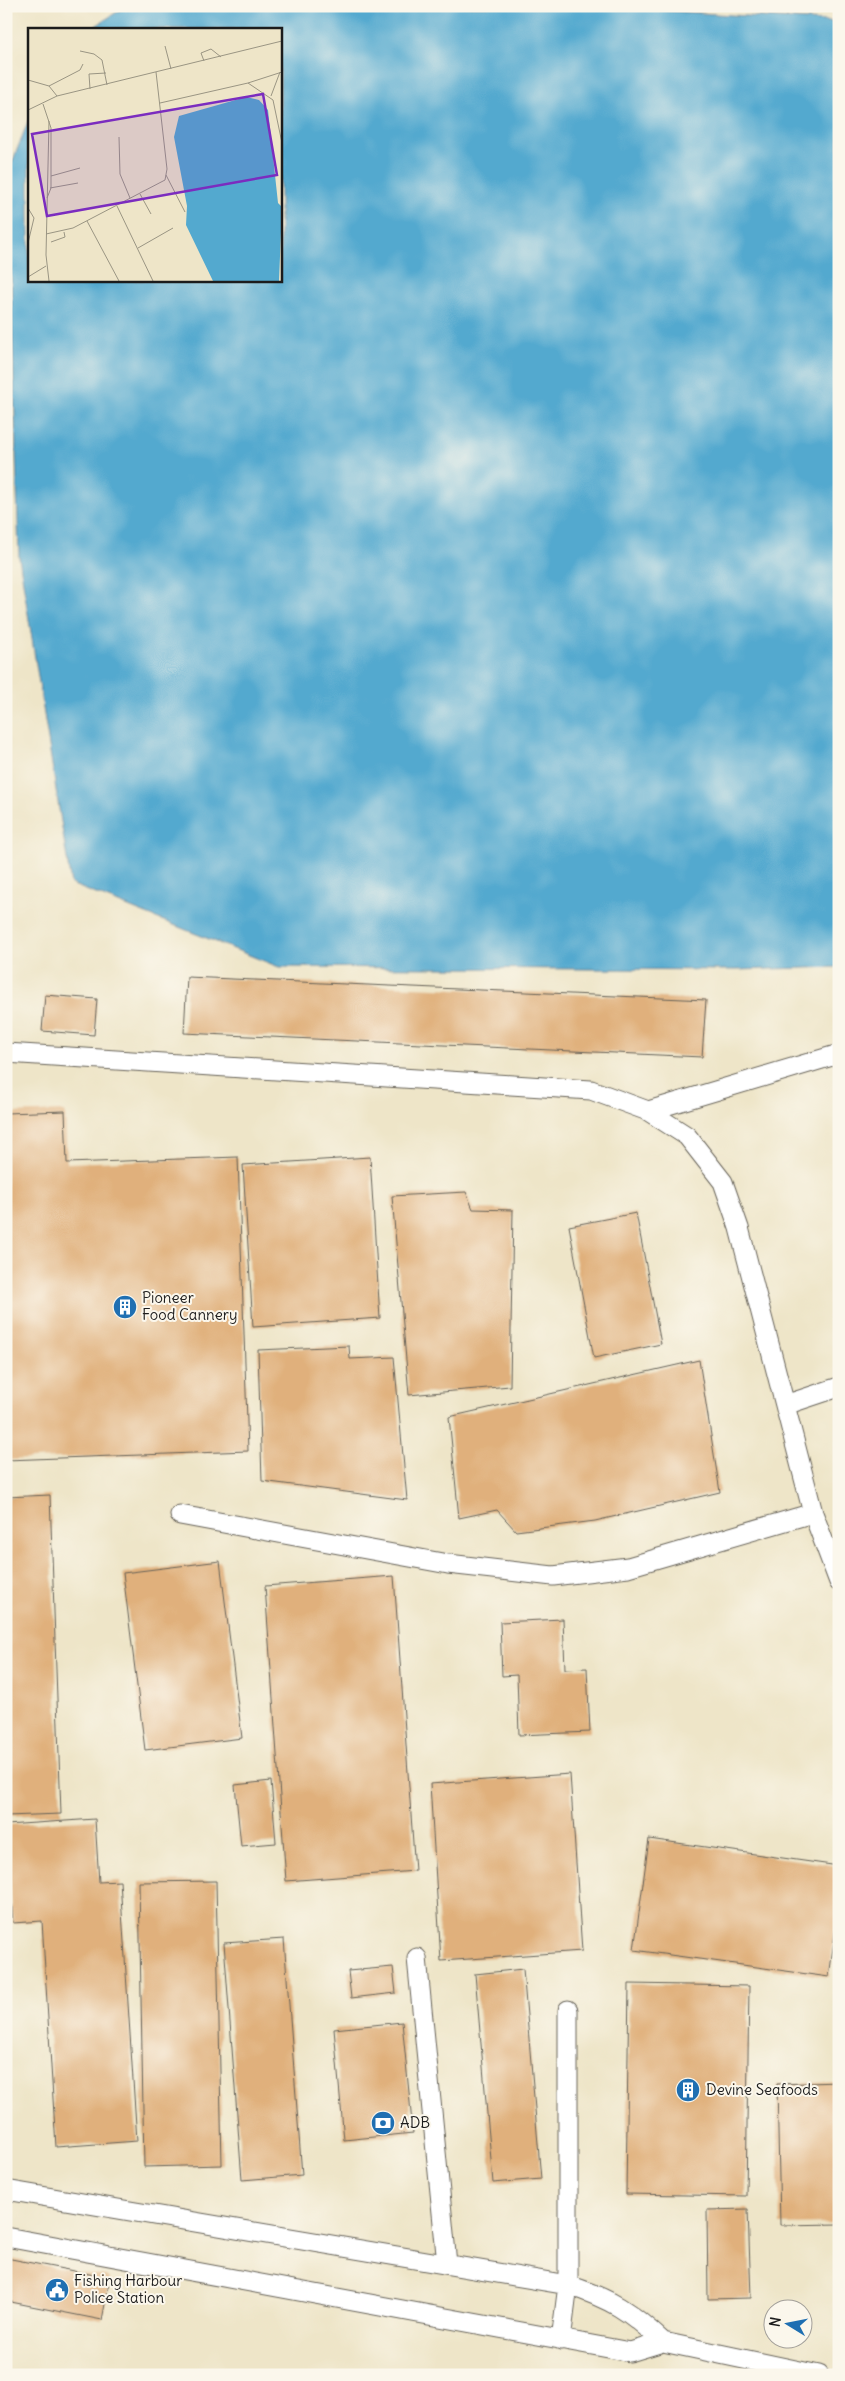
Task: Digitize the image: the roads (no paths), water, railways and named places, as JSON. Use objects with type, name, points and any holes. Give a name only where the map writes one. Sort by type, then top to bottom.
[{"type":"lane","points":[[6,1053],[591,1090],[648,1111],[687,1136],[723,1182],[739,1228],[813,1513],[839,1582]]},
{"type":"lane","points":[[648,1111],[839,1054]]},
{"type":"lane","points":[[785,1405],[839,1387]]},
{"type":"lane","points":[[180,1515],[448,1564],[553,1576],[628,1567],[813,1513]]},
{"type":"lane","points":[[418,1958],[447,2264]]},
{"type":"lane","points":[[562,2340],[568,2285],[568,2010]]},
{"type":"lane","points":[[6,2190],[568,2285],[616,2304],[640,2320],[663,2342]]},
{"type":"lane","points":[[6,2236],[630,2352],[663,2342],[819,2375]]},
{"type":"water","points":[[126,6],[594,6],[839,22],[839,967],[736,970],[279,967],[71,884],[19,557],[8,173],[28,122],[28,281],[281,281],[281,28],[93,28]]},
{"type":"place","name":"Pioneer Food Cannery","points":[[125,1307]]},
{"type":"place","name":"Devine Seafoods","points":[[688,2090]]},
{"type":"place","name":"ADB","points":[[383,2123]]},
{"type":"place","name":"Fishing Harbour Police Station","points":[[57,2290]]}]
